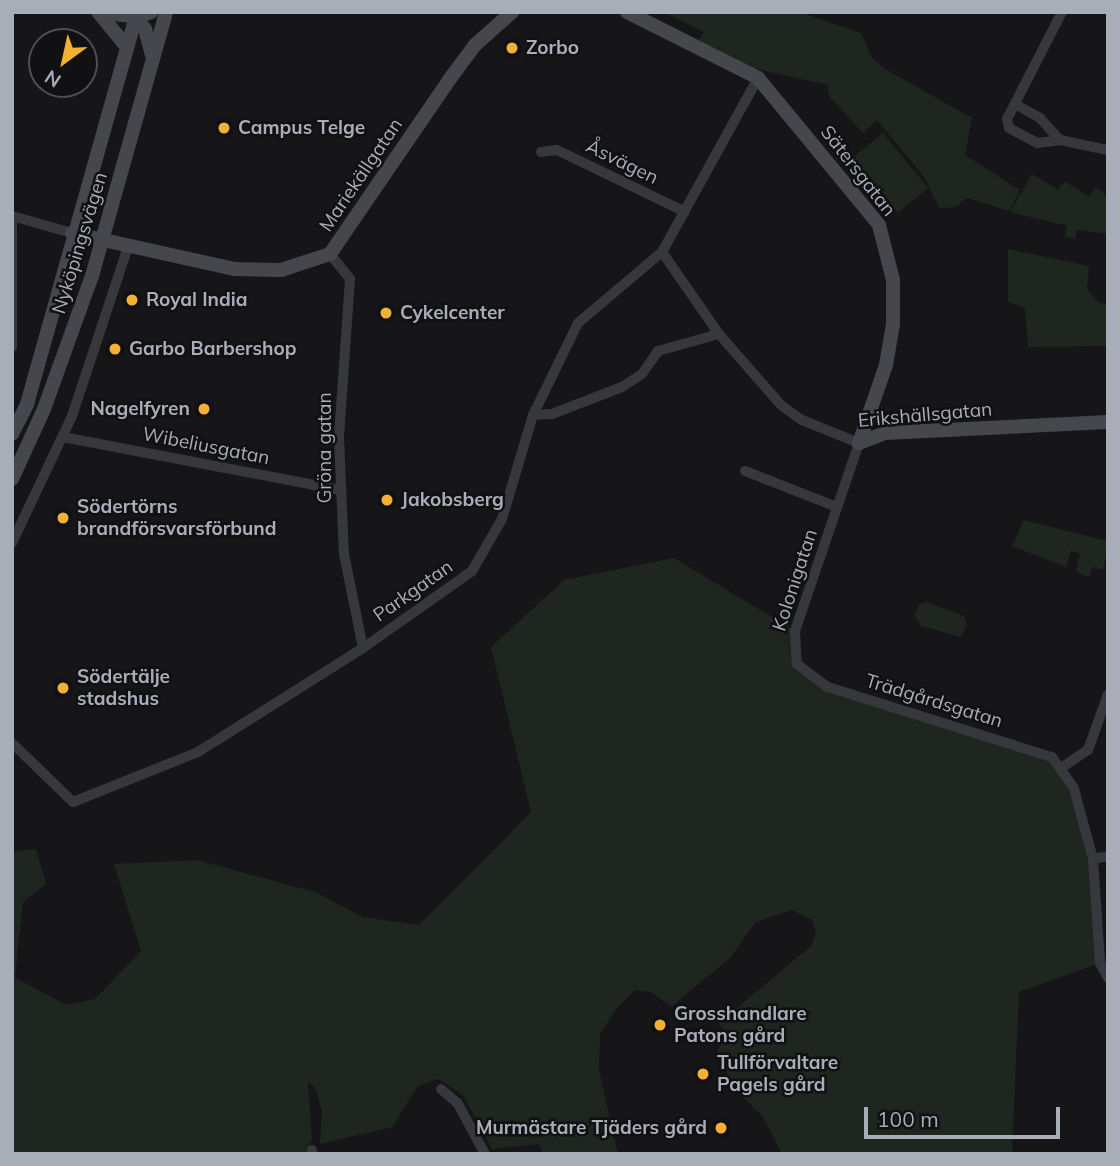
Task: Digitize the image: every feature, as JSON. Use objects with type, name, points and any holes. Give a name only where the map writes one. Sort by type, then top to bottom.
[{"type":"street","points":[[98,12],[151,12]]},
{"type":"street","points":[[98,12],[126,46]]},
{"type":"street","name":"Nyköpingsvägen","points":[[12,479],[44,409],[103,241],[166,12]]},
{"type":"street","name":"Mariekällgatan","points":[[72,233],[235,269],[281,270],[330,254],[449,79],[475,45],[512,12]]},
{"type":"street","name":"Sätersgatan","points":[[627,12],[758,78],[832,164],[884,237],[895,300],[893,324],[886,365],[859,443]]},
{"type":"street","points":[[1062,12],[1007,119],[1009,128],[1022,138],[1037,143],[1060,139],[1108,149]]},
{"type":"street","points":[[134,14],[150,42],[153,60]]},
{"type":"street","name":"Nyköpingsvägen","points":[[12,435],[27,404],[134,14]]},
{"type":"street","name":"Parkgatan","points":[[12,743],[73,802],[198,752],[363,648],[472,571],[502,519],[533,415],[578,323],[662,252],[758,78]]},
{"type":"street","points":[[1015,104],[1040,118],[1060,139]]},
{"type":"street","name":"Åsvägen","points":[[541,152],[557,150],[685,212]]},
{"type":"street","points":[[12,216],[72,233]]},
{"type":"street","points":[[12,223],[12,347]]},
{"type":"street","points":[[12,543],[63,437],[128,247]]},
{"type":"street","name":"Erikshällsgatan","points":[[662,252],[719,334],[791,413],[859,443],[886,433],[1108,422]]},
{"type":"street","name":"Gröna gatan","points":[[330,254],[350,279],[339,437],[344,554],[363,648]]},
{"type":"street","points":[[533,415],[552,414],[622,387],[642,374],[658,351],[719,334]]},
{"type":"street","name":"Wibeliusgatan","points":[[63,437],[341,490]]},
{"type":"street","name":"Kolonigatan","points":[[797,664],[792,641],[859,443]]},
{"type":"street","points":[[745,471],[836,507]]},
{"type":"street","name":"Trädgårdsgatan","points":[[797,664],[828,687],[1052,757],[1061,768]]},
{"type":"street","points":[[1108,694],[1088,750],[1061,768],[1074,789],[1093,859],[1100,963],[1108,978]]},
{"type":"street","points":[[1093,859],[1108,856]]},
{"type":"street","points":[[441,1089],[464,1112],[485,1154]]},
{"type":"shaded area","points":[[664,12],[799,12],[861,33],[872,58],[885,69],[972,118],[965,155],[1020,190],[1009,211],[967,198],[957,206],[940,209],[924,177],[877,120],[863,133],[829,96],[828,85],[748,67],[697,44],[704,32]]},
{"type":"shaded area","points":[[883,133],[928,188],[898,213],[853,157]]},
{"type":"shaded area","points":[[1032,174],[1058,190],[1064,181],[1089,196],[1095,188],[1101,191],[1108,198],[1108,234],[1077,230],[1075,239],[1065,237],[1067,226],[1010,212]]},
{"type":"shaded area","points":[[1008,249],[1089,266],[1087,289],[1099,303],[1108,304],[1108,346],[1028,347],[1025,308],[1008,302]]},
{"type":"shaded area","points":[[1024,520],[1108,541],[1103,570],[1092,567],[1089,577],[1076,572],[1080,554],[1071,551],[1066,567],[1012,546]]},
{"type":"shaded area","points":[[674,558],[795,631],[793,654],[817,682],[1052,757],[1061,768],[1093,859],[1100,963],[1019,992],[1012,1154],[782,1154],[763,1117],[734,1088],[717,1052],[726,1034],[719,1023],[811,946],[816,934],[812,920],[792,910],[756,922],[730,958],[671,1007],[651,992],[635,990],[616,1009],[600,1035],[599,1070],[618,1154],[543,1154],[539,1144],[492,1149],[463,1095],[438,1079],[418,1086],[392,1127],[320,1144],[322,1112],[316,1089],[308,1081],[312,1140],[304,1154],[12,1154],[12,852],[36,849],[46,884],[23,902],[15,978],[67,1005],[95,999],[141,951],[114,864],[197,860],[315,892],[363,917],[419,925],[531,812],[491,647],[564,580]]},
{"type":"shaded area","points":[[927,602],[964,616],[967,625],[961,637],[921,626],[915,616],[919,604]]},
{"type":"place","name":"Zorbo","points":[[512,48]]},
{"type":"place","name":"Campus Telge","points":[[224,128]]},
{"type":"place","name":"Royal India","points":[[132,300]]},
{"type":"place","name":"Cykelcenter","points":[[386,313]]},
{"type":"place","name":"Garbo Barbershop","points":[[115,349]]},
{"type":"place","name":"Nagelfyren","points":[[204,409]]},
{"type":"place","name":"Jakobsberg","points":[[387,500]]},
{"type":"place","name":"Södertörns brandförsvarsförbund","points":[[63,518]]},
{"type":"place","name":"Södertälje stadshus","points":[[63,688]]},
{"type":"place","name":"Grosshandlare Patons gård","points":[[660,1025]]},
{"type":"place","name":"Tullförvaltare Pagels gård","points":[[703,1074]]},
{"type":"place","name":"Murmästare Tjäders gård","points":[[721,1128]]}]
